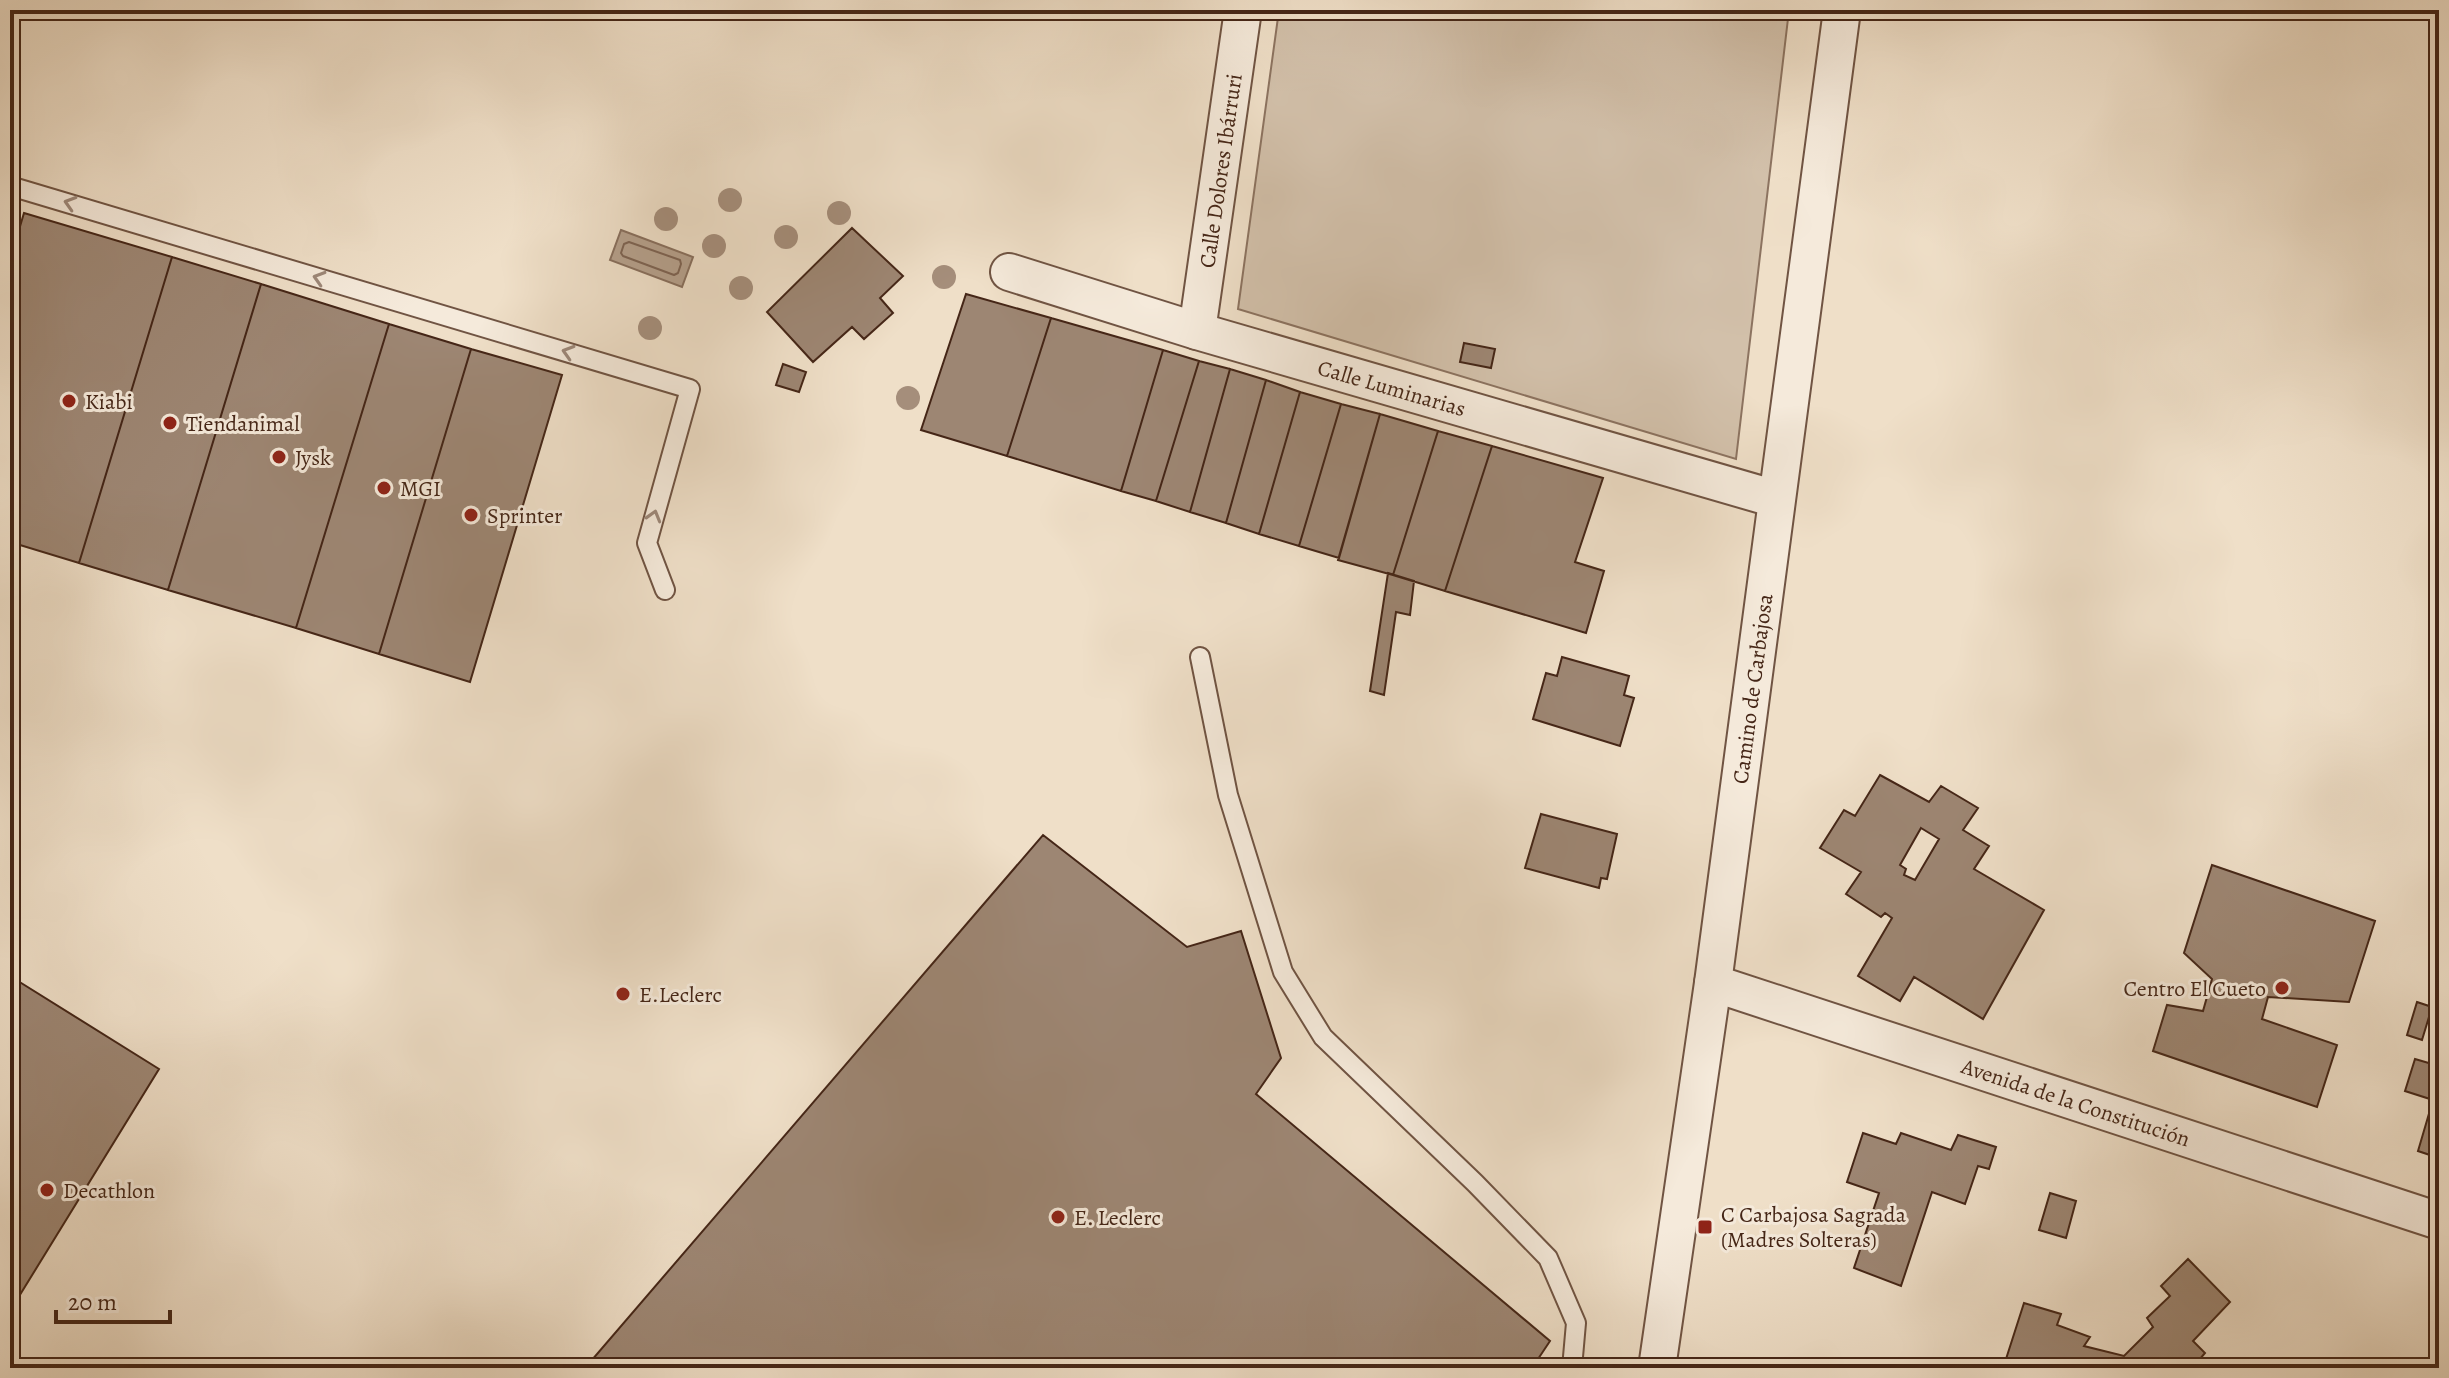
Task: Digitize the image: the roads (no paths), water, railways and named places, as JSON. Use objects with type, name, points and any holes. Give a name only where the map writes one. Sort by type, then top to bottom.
[{"type":"street","name":"Calle Dolores Ibárruri","points":[[1197,331],[1243,10]]},
{"type":"street","name":"Camino de Carbajosa","points":[[1657,1368],[1713,983],[1842,10]]},
{"type":"street","name":"Calle Luminarias","points":[[1009,272],[1197,331],[1776,499]]},
{"type":"street","name":"Avenida de la Constitución","points":[[1713,983],[2439,1221]]},
{"type":"lane","points":[[10,186],[690,389],[647,543],[665,590]]},
{"type":"lane","points":[[1200,657],[1228,795],[1283,972],[1323,1037],[1548,1258],[1576,1323],[1572,1368]]},
{"type":"water","points":[[621,230],[693,257],[682,287],[610,260]]},
{"type":"place","name":"Kiabi","points":[[69,401]]},
{"type":"place","name":"Tiendanimal","points":[[170,423]]},
{"type":"place","name":"Jysk","points":[[279,457]]},
{"type":"place","name":"MGI","points":[[384,488]]},
{"type":"place","name":"Sprinter","points":[[471,515]]},
{"type":"place","name":"Centro El Cueto","points":[[2282,988]]},
{"type":"place","name":"E.Leclerc","points":[[623,994]]},
{"type":"place","name":"Decathlon","points":[[47,1190]]},
{"type":"place","name":"E. Leclerc","points":[[1058,1217]]},
{"type":"place","name":"C Carbajosa Sagrada (Madres Solteras)","points":[[1705,1227]]}]
